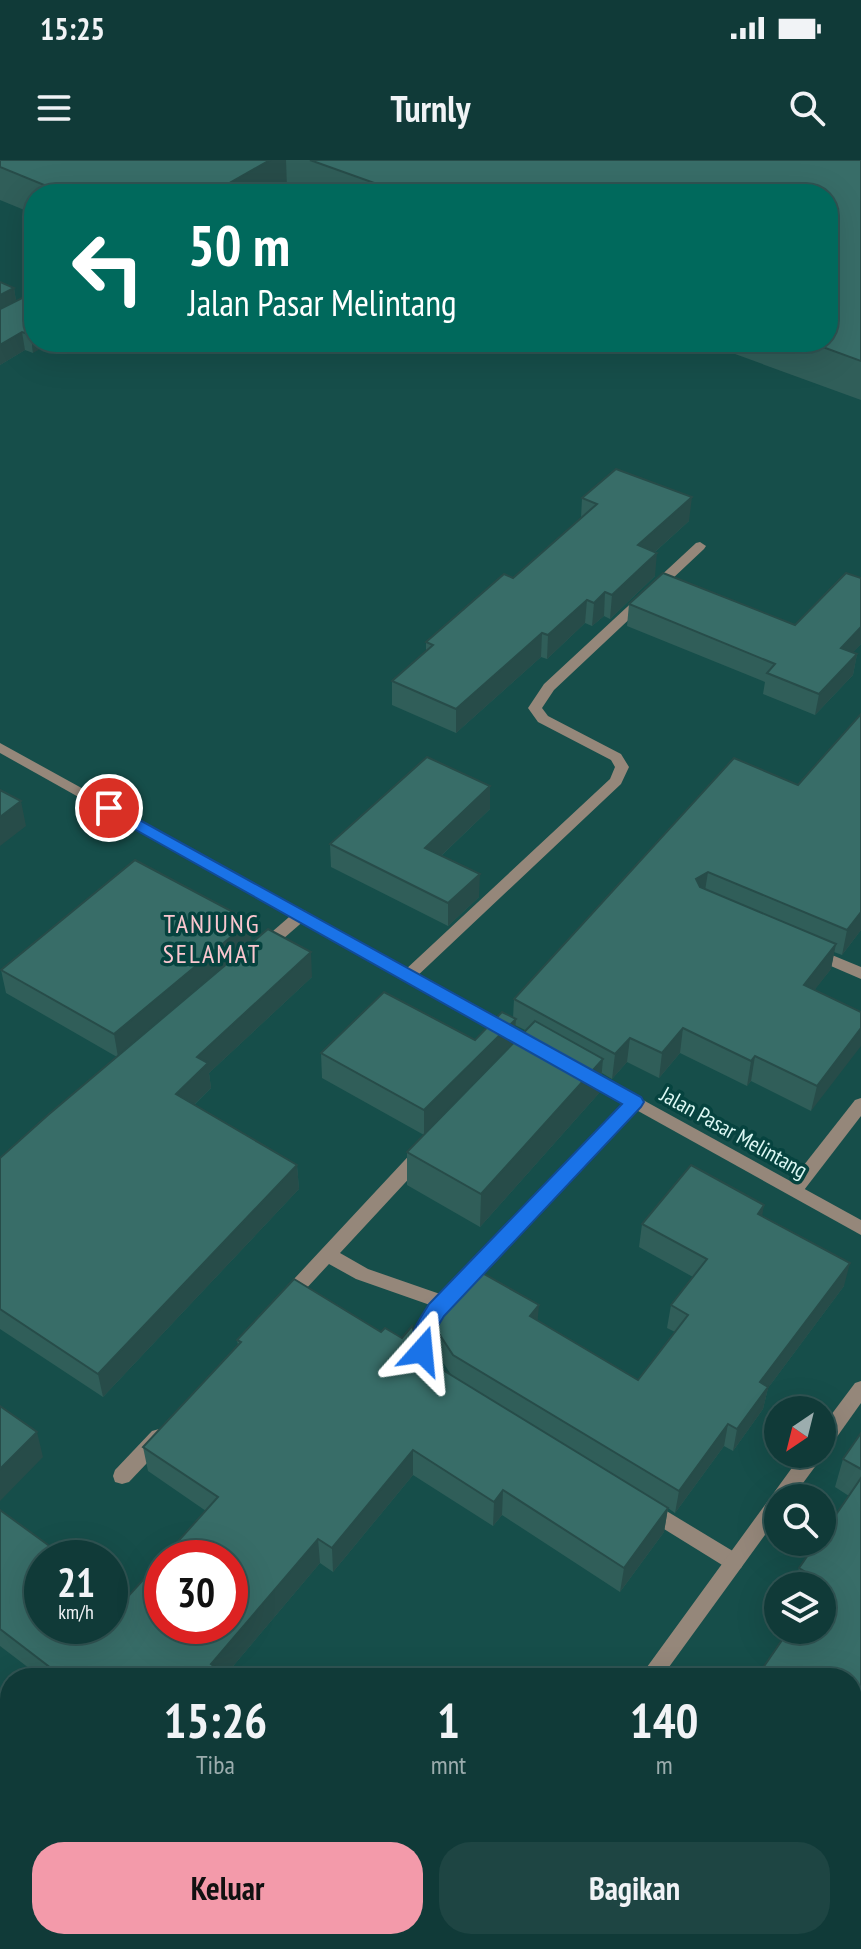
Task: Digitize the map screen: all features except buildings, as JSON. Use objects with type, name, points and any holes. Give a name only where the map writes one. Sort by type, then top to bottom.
[{"type":"street","points":[[409,975],[616,781],[622,767],[616,757],[543,719],[535,708],[549,687],[700,546]]},
{"type":"street","name":"Jalan Pasar Melintang","points":[[0,747],[409,975],[524,1048],[562,1061],[861,1228]]},
{"type":"street","points":[[254,956],[301,915]]},
{"type":"street","points":[[803,948],[861,973]]},
{"type":"street","points":[[445,1385],[427,1367],[422,1351],[422,1332],[443,1302],[634,1102]]},
{"type":"street","points":[[795,1189],[861,1104]]},
{"type":"street","points":[[273,1313],[431,1144]]},
{"type":"street","points":[[327,1254],[362,1274],[443,1302]]},
{"type":"street","points":[[836,1423],[861,1389]]},
{"type":"street","points":[[122,1476],[176,1418]]},
{"type":"street","points":[[629,1497],[734,1562]]},
{"type":"street","points":[[656,1668],[764,1521]]},
{"type":"district","name":"TANJUNG SELAMAT","points":[[212,939]]},
{"type":"route","points":[[109,808],[634,1102],[436,1310],[422,1332],[422,1351]]}]
